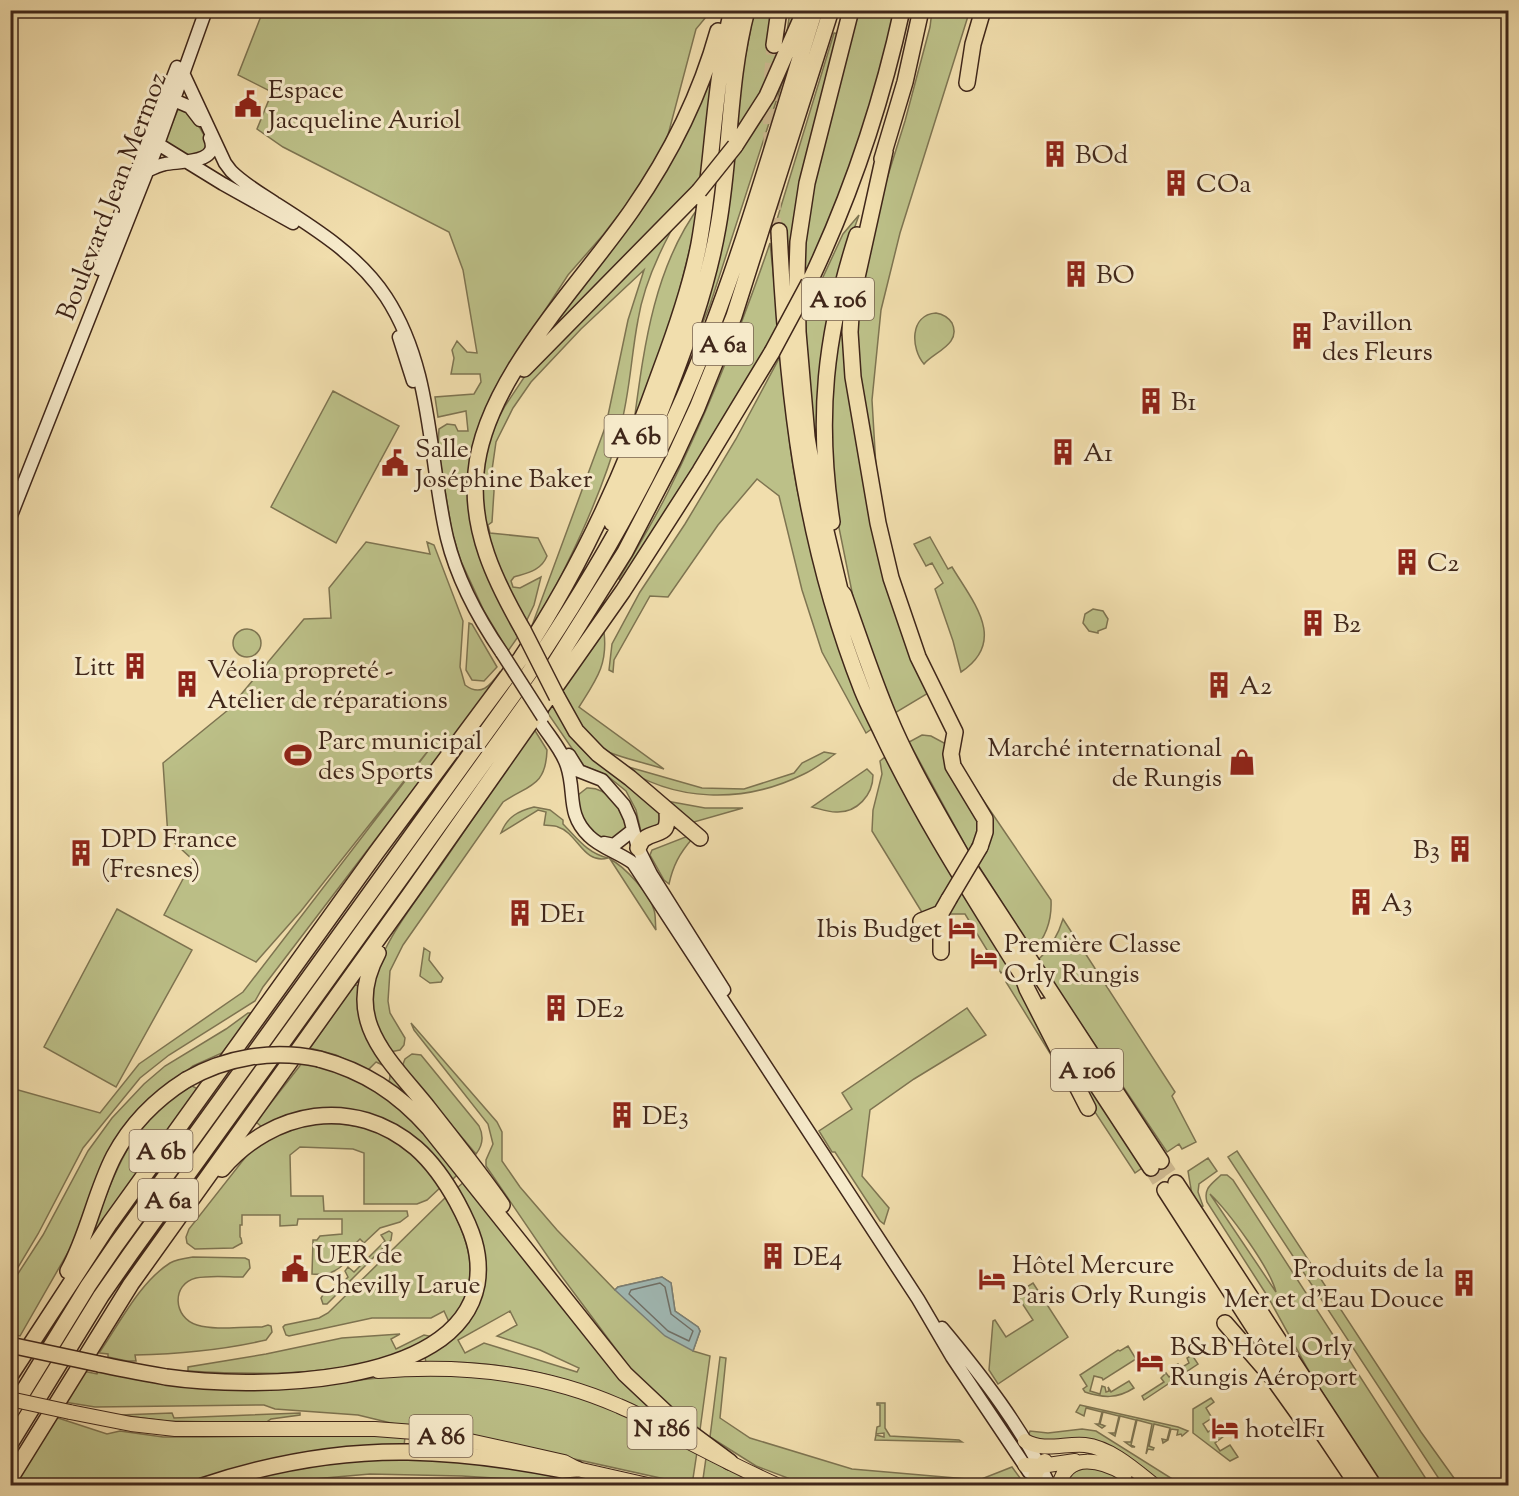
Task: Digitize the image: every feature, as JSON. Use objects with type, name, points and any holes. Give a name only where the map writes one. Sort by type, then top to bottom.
[{"type":"highway","points":[[700,838],[630,778],[609,764],[576,731],[491,567],[477,520],[475,492],[476,471],[486,430],[501,392],[538,335],[622,224],[665,160],[702,83],[724,10]]},
{"type":"highway","name":"A 6b","points":[[10,1376],[110,1223],[390,835],[521,658],[577,565],[630,449],[669,347],[699,246],[705,211],[718,85],[732,10]]},
{"type":"highway","points":[[555,634],[636,470],[667,396],[697,311],[718,227],[736,66],[747,10]]},
{"type":"highway","points":[[779,10],[777,44],[786,10]]},
{"type":"highway","points":[[486,430],[510,387],[530,363],[699,191],[735,146],[767,96],[806,10]]},
{"type":"highway","name":"A 6a","points":[[10,1413],[88,1286],[116,1245],[555,634],[619,530],[650,471],[689,386],[734,266],[814,10]]},
{"type":"highway","name":"A 6a","points":[[10,1444],[125,1261],[552,668],[625,552],[678,450],[727,335],[831,10]]},
{"type":"highway","points":[[844,595],[840,590],[821,515],[807,437],[798,332],[797,272],[798,242],[807,183],[851,10]]},
{"type":"highway","name":"A 6b","points":[[10,1479],[131,1284],[410,894],[622,591],[700,471],[772,352],[809,283],[847,197],[871,130],[902,10]]},
{"type":"highway","name":"A 106","points":[[777,234],[790,395],[800,462],[823,574],[862,691],[903,777],[933,832],[1022,975],[1030,983],[1156,1164],[937,813],[889,717],[844,595],[846,590],[826,477],[823,418],[826,366],[840,290],[905,82],[921,10]]},
{"type":"highway","points":[[967,83],[973,44],[983,10]]},
{"type":"highway","points":[[885,151],[852,300],[850,332],[853,377],[878,523],[891,578],[918,657],[955,732],[951,754],[953,766],[985,819],[985,832],[980,847],[941,913],[941,952]]},
{"type":"highway","points":[[638,838],[663,830],[668,812]]},
{"type":"highway","points":[[410,894],[367,975],[364,997],[370,1029],[377,1046],[391,1065],[455,1142],[551,1273],[557,1290]]},
{"type":"highway","points":[[921,921],[941,913]]},
{"type":"highway","points":[[1022,975],[1088,1108]]},
{"type":"highway","points":[[19,1361],[74,1260],[108,1170],[121,1144],[148,1110],[170,1090],[208,1069],[249,1057],[278,1054],[319,1059],[360,1073],[380,1084],[408,1105],[429,1128],[625,1374],[676,1422],[730,1462]]},
{"type":"highway","points":[[10,1345],[167,1377],[214,1381],[295,1380],[358,1373],[409,1357],[439,1342],[462,1318],[472,1299],[478,1271],[476,1243],[466,1218],[439,1174],[416,1148],[392,1132],[365,1121],[344,1116],[312,1117],[284,1123],[264,1132],[242,1149],[169,1230]]},
{"type":"highway","points":[[1358,1485],[1305,1407],[1170,1186],[1374,1485]]},
{"type":"highway","points":[[1225,1323],[1272,1377],[1333,1459],[1343,1463]]},
{"type":"highway","name":"N 186","points":[[358,1373],[443,1368],[495,1371],[528,1377],[594,1396],[645,1418],[779,1485]]},
{"type":"highway","name":"A 86","points":[[10,1399],[131,1424],[175,1429],[375,1429],[447,1436],[564,1462],[576,1468]]},
{"type":"highway","points":[[1025,1441],[1040,1447],[1064,1444],[1087,1445],[1099,1449],[1128,1465],[1155,1485]]},
{"type":"highway","points":[[1037,1483],[1036,1472],[1041,1466],[1050,1457],[1069,1446]]},
{"type":"highway","points":[[202,1485],[306,1460],[397,1452],[457,1455],[562,1470],[576,1468]]},
{"type":"highway","points":[[1025,1465],[1041,1466],[1086,1460],[1098,1461],[1113,1467],[1140,1485]]},
{"type":"highway","points":[[1059,1485],[1065,1472],[1086,1460]]},
{"type":"highway","name":"N 186","points":[[576,1468],[652,1485]]},
{"type":"main road","name":"Boulevard Jean Mermoz","points":[[55,393],[158,144],[169,98],[198,10]]},
{"type":"main road","name":"Boulevard Jean Mermoz","points":[[55,393],[155,124],[183,73],[206,10]]},
{"type":"main road","points":[[183,73],[225,163],[238,178],[336,244],[359,265],[385,302],[413,380],[447,535],[462,581],[501,657]]},
{"type":"main road","points":[[147,171],[166,164],[204,157],[210,153],[212,142],[207,125],[190,107],[169,98]]},
{"type":"main road","points":[[155,124],[153,138],[158,144],[311,235],[348,265],[395,312],[415,357],[428,415],[436,522],[447,565],[467,608],[501,657],[565,760],[571,783],[575,817],[587,835],[633,863],[918,1299],[952,1358],[1037,1483]]},
{"type":"main road","points":[[391,321],[400,327],[415,357]]},
{"type":"main road","points":[[10,496],[55,393]]},
{"type":"main road","points":[[10,518],[55,393]]},
{"type":"main road","points":[[541,720],[579,771],[602,780],[624,805],[651,874],[717,977],[728,999],[733,1016]]},
{"type":"main road","points":[[571,783],[589,781],[610,787]]},
{"type":"main road","points":[[596,842],[614,845],[638,838]]},
{"type":"main road","points":[[633,863],[638,838]]},
{"type":"main road","points":[[918,1299],[995,1394],[1041,1466],[1050,1485]]},
{"type":"main road","points":[[944,1342],[956,1353],[989,1396],[995,1394]]},
{"type":"green space","points":[[263,11],[711,11],[696,29],[668,135],[656,160],[636,192],[568,275],[508,367],[476,439],[471,458],[468,495],[520,634],[508,651],[484,611],[460,559],[452,532],[438,445],[439,429],[447,424],[455,425],[458,431],[468,431],[466,411],[438,417],[435,397],[474,394],[481,382],[480,374],[451,374],[454,358],[452,350],[457,341],[467,352],[477,353],[463,270],[449,232],[283,147],[257,129],[272,92],[238,75]]},
{"type":"green space","points":[[754,11],[776,11],[769,48],[785,39],[762,90],[735,134],[739,90]]},
{"type":"green space","points":[[790,11],[797,11],[791,27],[786,38]]},
{"type":"green space","points":[[858,11],[895,11],[887,49],[851,169],[802,285],[805,226],[824,138]]},
{"type":"green space","points":[[932,11],[969,13],[900,233],[881,310],[872,400],[878,501],[854,354],[855,311],[880,201],[905,121],[930,27]]},
{"type":"green space","points":[[834,33],[841,34],[789,309],[784,225],[771,239]]},
{"type":"green space","points":[[713,67],[715,67],[704,174],[651,233],[539,344],[640,212],[689,128]]},
{"type":"green space","points":[[784,77],[710,305],[670,404],[732,163]]},
{"type":"green space","points":[[179,107],[190,111],[207,140],[208,147],[196,156],[179,152],[165,141]]},
{"type":"green space","points":[[701,204],[674,312],[634,422],[647,336],[662,280],[685,228]]},
{"type":"green space","points":[[859,215],[848,246],[818,437],[814,441],[804,318],[843,234]]},
{"type":"green space","points":[[671,229],[655,263],[640,308],[626,402],[612,456],[581,534],[531,634],[530,631],[606,425],[628,320],[644,270],[581,329],[531,382],[513,408],[496,442],[492,470],[494,491],[492,522],[488,525],[490,533],[538,538],[547,556],[537,568],[514,577],[511,581],[513,587],[520,588],[541,577],[534,605],[525,624],[493,559],[480,498],[481,475],[490,434],[527,373]]},
{"type":"green space","points":[[770,243],[779,328],[623,581],[619,579],[668,492],[710,400],[736,338]]},
{"type":"green space","points":[[841,311],[846,312],[877,541],[930,692],[895,713],[854,602],[833,498],[828,403]]},
{"type":"green space","points":[[936,313],[945,316],[952,323],[953,337],[945,347],[924,364],[917,350],[915,334],[921,320],[927,315]]},
{"type":"green space","points":[[782,353],[788,428],[800,503],[823,589],[873,728],[866,733],[822,652],[802,590],[779,496],[757,479],[718,525],[668,597],[650,596],[614,660],[613,672],[609,670],[612,644],[640,592],[685,524],[736,439]]},
{"type":"green space","points":[[333,391],[399,426],[336,543],[271,507]]},
{"type":"green space","points":[[930,537],[948,569],[952,567],[969,594],[982,621],[984,634],[982,647],[975,660],[961,672],[935,589],[943,583],[932,563],[926,566],[914,544]]},
{"type":"green space","name":"Parc municipal des Sports","points":[[366,542],[430,554],[427,542],[434,545],[463,621],[460,667],[465,685],[480,690],[493,682],[500,672],[503,675],[263,987],[255,1001],[169,1055],[140,1078],[83,1148],[38,1234],[11,1279],[11,1088],[100,1113],[139,1064],[243,992],[435,742],[301,911],[256,962],[164,915],[193,860],[168,837],[163,763],[228,710],[304,619],[331,618],[329,588]]},
{"type":"green space","points":[[1093,609],[1103,611],[1108,619],[1106,628],[1098,633],[1089,631],[1083,623],[1085,614]]},
{"type":"green space","points":[[469,623],[472,624],[497,667],[484,681],[472,680],[466,670]]},
{"type":"green space","points":[[247,629],[257,633],[261,643],[257,653],[247,657],[237,653],[233,643],[237,633]]},
{"type":"green space","points":[[604,632],[604,654],[599,672],[579,707],[664,769],[617,755],[593,744],[580,727],[561,692]]},
{"type":"green space","points":[[554,702],[579,746],[592,759],[658,809],[664,822],[644,833],[641,832],[636,810],[626,791],[606,775],[584,766],[547,712]]},
{"type":"green space","points":[[534,729],[547,750],[546,762],[539,778],[528,788],[503,802],[403,945],[390,971],[388,1001],[390,1013],[405,1038],[400,1050],[390,1052],[379,1032],[373,1015],[371,999],[381,957],[400,924]]},
{"type":"green space","points":[[922,735],[931,736],[946,744],[982,826],[969,852],[909,742]]},
{"type":"green space","points":[[824,752],[835,754],[804,774],[758,791],[734,794],[710,795],[662,786],[618,764],[702,788],[744,789],[794,773],[802,763]]},
{"type":"green space","points":[[885,757],[955,880],[937,907],[923,914],[872,831],[873,810],[882,774],[880,761]]},
{"type":"green space","points":[[960,766],[1051,900],[1048,927],[1042,940],[1033,951],[976,862],[990,833]]},
{"type":"green space","points":[[867,769],[873,775],[872,782],[867,796],[857,806],[844,812],[812,807]]},
{"type":"green space","points":[[587,788],[602,791],[620,808],[624,815],[626,830],[618,839],[598,836],[578,811],[578,795]]},
{"type":"green space","points":[[661,800],[705,808],[743,808],[687,824]]},
{"type":"green space","points":[[534,807],[550,810],[563,820],[563,824],[583,844],[594,853],[608,858],[592,857],[565,830],[556,826],[544,825],[546,812],[538,810],[501,833],[506,823],[514,816]]},
{"type":"green space","points":[[688,836],[692,839],[677,860],[669,884],[664,880],[650,855],[652,850]]},
{"type":"green space","points":[[610,859],[629,874],[648,896],[655,912],[656,930]]},
{"type":"green space","points":[[962,887],[1009,967],[1001,973],[965,914],[947,914]]},
{"type":"green space","points":[[117,909],[192,950],[116,1087],[44,1047]]},
{"type":"green space","points":[[1063,919],[1175,1092],[1172,1096],[1196,1142],[1182,1149],[1179,1144],[1167,1152],[1038,960],[1054,941]]},
{"type":"green space","points":[[424,948],[430,952],[429,960],[443,978],[441,982],[430,983],[420,976]]},
{"type":"green space","points":[[1016,976],[1061,1071],[1006,982]]},
{"type":"green space","points":[[355,984],[359,987],[360,1007],[442,1129],[389,1081],[389,1071],[382,1065],[376,1062],[368,1070],[336,1055],[310,1048]]},
{"type":"green space","points":[[967,1008],[986,1035],[914,1079],[870,1110],[862,1176],[889,1208],[884,1224],[819,1131],[852,1109],[842,1093]]},
{"type":"green space","points":[[248,1013],[253,1013],[222,1053],[193,1066],[137,1112],[75,1240],[20,1336],[11,1334],[10,1286],[43,1235],[88,1151],[112,1118],[144,1084],[165,1066]]},
{"type":"green space","points":[[411,1023],[497,1122],[502,1132],[502,1161],[520,1187],[557,1230],[615,1290],[618,1287],[662,1277],[671,1283],[675,1311],[698,1327],[700,1331],[693,1351],[710,1356],[700,1430],[673,1411],[646,1386],[557,1270],[486,1166],[486,1160],[493,1144],[488,1124],[414,1030]]},
{"type":"green space","points":[[1060,1040],[1142,1168],[1135,1173],[1091,1106]]},
{"type":"green space","points":[[412,1054],[421,1055],[479,1126],[482,1140],[476,1154],[406,1071],[403,1064],[405,1059]]},
{"type":"green space","points":[[302,1063],[328,1067],[362,1079],[411,1114],[459,1173],[452,1180],[365,1114],[263,1128],[256,1122]]},
{"type":"green space","points":[[192,1086],[198,1089],[97,1229],[94,1227],[110,1185],[129,1146],[155,1113],[172,1098]]},
{"type":"green space","points":[[316,1123],[357,1126],[388,1137],[414,1156],[442,1186],[427,1200],[417,1204],[364,1204],[364,1153],[353,1149],[300,1147],[290,1155],[291,1196],[323,1196],[324,1211],[407,1211],[408,1216],[400,1222],[380,1228],[364,1243],[360,1239],[341,1258],[345,1263],[326,1274],[312,1274],[313,1240],[317,1240],[320,1236],[342,1234],[342,1219],[298,1219],[297,1225],[280,1226],[280,1215],[242,1215],[240,1237],[242,1243],[233,1248],[195,1249],[187,1243],[186,1237],[189,1229],[255,1145],[274,1134]]},
{"type":"green space","points":[[1237,1151],[1421,1432],[1459,1485],[1443,1485],[1228,1157]]},
{"type":"green space","points":[[1208,1158],[1217,1171],[1199,1184],[1198,1192],[1203,1206],[1200,1207],[1192,1195],[1188,1171]]},
{"type":"green space","points":[[1221,1175],[1227,1175],[1233,1180],[1430,1485],[1381,1485],[1310,1373],[1268,1297],[1207,1202],[1207,1190]],"holes":[[[1210,1194],[1257,1255],[1276,1292]]]},
{"type":"green space","points":[[465,1181],[668,1420],[662,1420],[606,1394],[548,1375],[488,1364],[426,1363],[425,1357],[444,1344],[466,1322],[480,1293],[457,1188]],"holes":[[[510,1311],[517,1325],[497,1336],[540,1350],[579,1368],[577,1372],[484,1343],[465,1353],[458,1340]]]},
{"type":"green space","points":[[446,1197],[461,1228],[470,1260],[467,1291],[460,1307],[449,1322],[444,1311],[431,1318],[372,1318],[286,1335],[283,1327],[285,1325],[319,1318],[328,1313]]},
{"type":"green space","points":[[389,1231],[392,1233],[391,1240],[327,1304],[323,1304],[321,1298],[326,1290],[332,1294],[348,1277],[345,1271],[348,1267],[354,1272],[385,1241],[381,1235]]},
{"type":"green space","points":[[193,1257],[245,1258],[249,1260],[250,1268],[243,1277],[207,1277],[188,1281],[182,1287],[178,1301],[183,1316],[197,1325],[213,1328],[268,1325],[271,1326],[272,1332],[266,1340],[201,1351],[135,1355],[136,1361],[108,1357],[108,1354],[99,1353],[139,1292],[149,1281],[170,1263]]},
{"type":"green space","points":[[1033,1283],[1068,1337],[998,1384],[989,1370],[993,1321],[995,1320],[1006,1337],[1033,1320],[1016,1294]]},
{"type":"green space","points":[[400,1334],[391,1339],[396,1349],[424,1335],[434,1337],[397,1355],[346,1367],[267,1373],[188,1371],[188,1367],[342,1338]]},
{"type":"green space","points":[[1128,1346],[1136,1359],[1103,1380],[1094,1376],[1090,1391],[1100,1394],[1102,1386],[1105,1387],[1106,1392],[1109,1391],[1108,1387],[1111,1392],[1129,1381],[1134,1388],[1122,1394],[1110,1396],[1085,1392],[1083,1389],[1087,1386],[1080,1375]]},
{"type":"green space","points":[[1192,1355],[1198,1364],[1144,1400],[1142,1396],[1164,1382],[1161,1378],[1166,1373],[1169,1377],[1177,1371],[1174,1366],[1178,1364],[1181,1368],[1189,1363],[1187,1358]]},
{"type":"green space","points":[[720,1357],[726,1358],[720,1418],[750,1438],[852,1469],[979,1480],[1012,1467],[1023,1485],[806,1485],[756,1466],[710,1437]]},
{"type":"green space","points":[[83,1371],[97,1374],[99,1371],[304,1386],[415,1374],[470,1373],[548,1386],[620,1411],[697,1452],[692,1485],[452,1432],[395,1424],[358,1415],[275,1409],[264,1405],[95,1407],[64,1402]]},
{"type":"green space","points":[[1211,1398],[1214,1402],[1206,1408],[1212,1418],[1203,1424],[1208,1432],[1218,1426],[1224,1436],[1215,1443],[1220,1451],[1230,1445],[1238,1457],[1230,1461],[1193,1433],[1193,1409]]},
{"type":"green space","points":[[877,1403],[885,1403],[885,1428],[890,1436],[962,1442],[875,1440],[876,1435],[884,1437],[884,1433],[876,1434],[877,1427],[880,1426],[880,1405]]},
{"type":"green space","points":[[1080,1405],[1188,1431],[1182,1436],[1177,1435],[1178,1430],[1171,1429],[1168,1440],[1163,1443],[1162,1439],[1167,1440],[1170,1428],[1154,1424],[1149,1446],[1154,1448],[1153,1450],[1148,1449],[1146,1454],[1152,1424],[1137,1420],[1131,1445],[1135,1447],[1132,1447],[1125,1442],[1131,1442],[1136,1420],[1120,1416],[1115,1436],[1110,1433],[1115,1433],[1119,1416],[1103,1412],[1100,1424],[1105,1426],[1102,1428],[1096,1424],[1099,1424],[1102,1412],[1086,1408],[1084,1416],[1076,1412]]},
{"type":"green space","points":[[172,1413],[174,1418],[300,1413],[300,1415],[271,1419],[265,1423],[165,1421],[120,1415]]},
{"type":"green space","points":[[55,1417],[107,1434],[120,1431],[163,1437],[353,1435],[405,1437],[404,1446],[219,1476],[189,1485],[15,1486]]},
{"type":"green space","points":[[1082,1429],[1096,1431],[1182,1485],[1161,1485],[1082,1438],[1047,1441],[1028,1437],[1030,1431],[1048,1433]]},
{"type":"green space","points":[[370,1458],[447,1460],[522,1470],[599,1485],[570,1485],[559,1482],[462,1476],[370,1474],[272,1485],[222,1486],[288,1469]]},
{"type":"green space","points":[[706,1458],[758,1485],[702,1486]]},
{"type":"green space","points":[[1093,1466],[1127,1479],[1135,1485],[1063,1486],[1068,1477],[1075,1472]]},
{"type":"water","points":[[662,1277],[671,1283],[675,1311],[698,1327],[700,1331],[693,1351],[665,1336],[615,1290],[618,1287]]},
{"type":"tunnel","points":[[771,147],[770,94],[774,45]]},
{"type":"tunnel","points":[[773,195],[774,236]]},
{"type":"tunnel","points":[[1161,1161],[1176,1183]]},
{"type":"tunnel","points":[[1151,1168],[1165,1190]]},
{"type":"place","name":"Espace Jacqueline Auriol","points":[[248,104]]},
{"type":"place","name":"BOd","points":[[1055,154]]},
{"type":"place","name":"COa","points":[[1176,183]]},
{"type":"place","name":"BO","points":[[1076,274]]},
{"type":"place","name":"Pavillon des Fleurs","points":[[1302,336]]},
{"type":"place","name":"B1","points":[[1151,401]]},
{"type":"place","name":"A1","points":[[1063,452]]},
{"type":"place","name":"Salle Joséphine Baker","points":[[395,463]]},
{"type":"place","name":"C2","points":[[1407,562]]},
{"type":"place","name":"B2","points":[[1313,623]]},
{"type":"place","name":"Litt","points":[[135,666]]},
{"type":"place","name":"Véolia propreté - Atelier de réparations","points":[[187,684]]},
{"type":"place","name":"A2","points":[[1219,685]]},
{"type":"place","name":"Parc municipal des Sports","points":[[298,755]]},
{"type":"place","name":"Marché international de Rungis","points":[[1242,762]]},
{"type":"place","name":"B3","points":[[1460,849]]},
{"type":"place","name":"DPD France (Fresnes)","points":[[81,853]]},
{"type":"place","name":"A3","points":[[1361,902]]},
{"type":"place","name":"DE1","points":[[520,913]]},
{"type":"place","name":"Ibis Budget","points":[[962,928]]},
{"type":"place","name":"Première Classe Orly Rungis","points":[[984,958]]},
{"type":"place","name":"DE2","points":[[556,1008]]},
{"type":"place","name":"DE3","points":[[622,1115]]},
{"type":"place","name":"DE4","points":[[773,1256]]},
{"type":"place","name":"UER de Chevilly Larue","points":[[295,1269]]},
{"type":"place","name":"Hôtel Mercure Paris Orly Rungis","points":[[992,1279]]},
{"type":"place","name":"Produits de la Mer et d'Eau Douce","points":[[1464,1283]]},
{"type":"place","name":"B&B Hôtel Orly Rungis Aéroport","points":[[1150,1361]]},
{"type":"place","name":"hotelF1","points":[[1225,1428]]}]
